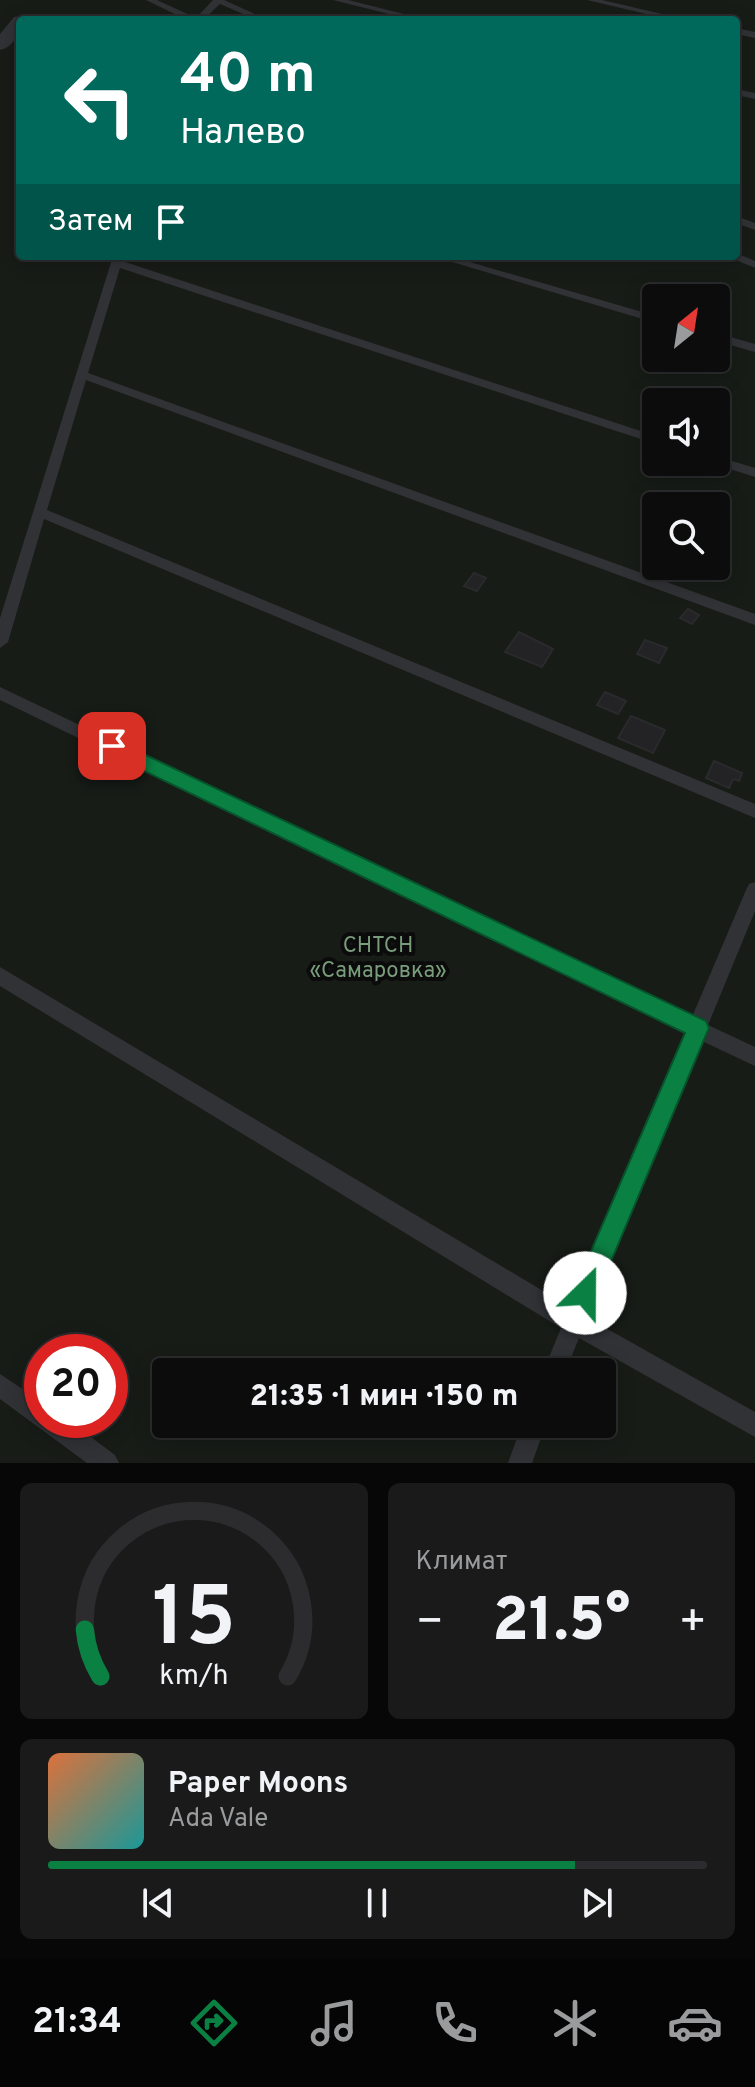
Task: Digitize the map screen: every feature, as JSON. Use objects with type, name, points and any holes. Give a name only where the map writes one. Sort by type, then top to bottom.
[{"type":"street","points":[[0,45],[16,26]]},
{"type":"lane","points":[[150,0],[187,16]]},
{"type":"lane","points":[[200,16],[218,0],[255,16]]},
{"type":"lane","points":[[337,0],[407,16]]},
{"type":"lane","points":[[591,0],[665,16]]},
{"type":"lane","points":[[0,642],[117,260]]},
{"type":"lane","points":[[120,260],[642,435]]},
{"type":"lane","points":[[451,260],[642,316]]},
{"type":"lane","points":[[730,341],[755,348]]},
{"type":"lane","points":[[83,375],[755,620]]},
{"type":"lane","points":[[730,465],[755,473]]},
{"type":"lane","points":[[40,512],[755,811]]},
{"type":"lane","points":[[0,693],[755,1057]]},
{"type":"lane","points":[[559,1358],[755,890]]},
{"type":"lane","points":[[0,976],[573,1322],[755,1425]]},
{"type":"lane","points":[[0,1385],[24,1403]]},
{"type":"lane","points":[[73,1438],[107,1463]]},
{"type":"lane","points":[[520,1463],[529,1438]]},
{"type":"green space","name":"СНТСН «Самаровка»","points":[[0,0],[755,0],[755,1463],[0,1463]]},
{"type":"building","points":[[474,573],[486,578],[477,591],[464,586]]},
{"type":"building","points":[[688,609],[699,615],[692,624],[680,618]]},
{"type":"building","points":[[519,632],[553,649],[542,667],[505,652]]},
{"type":"building","points":[[645,640],[667,648],[659,663],[637,654]]},
{"type":"building","points":[[605,692],[626,701],[618,714],[597,705]]},
{"type":"building","points":[[631,716],[665,730],[653,753],[618,738]]},
{"type":"building","points":[[714,761],[742,773],[739,781],[733,779],[729,788],[706,778]]},
{"type":"route","points":[[112,746],[698,1028],[585,1293]]}]
